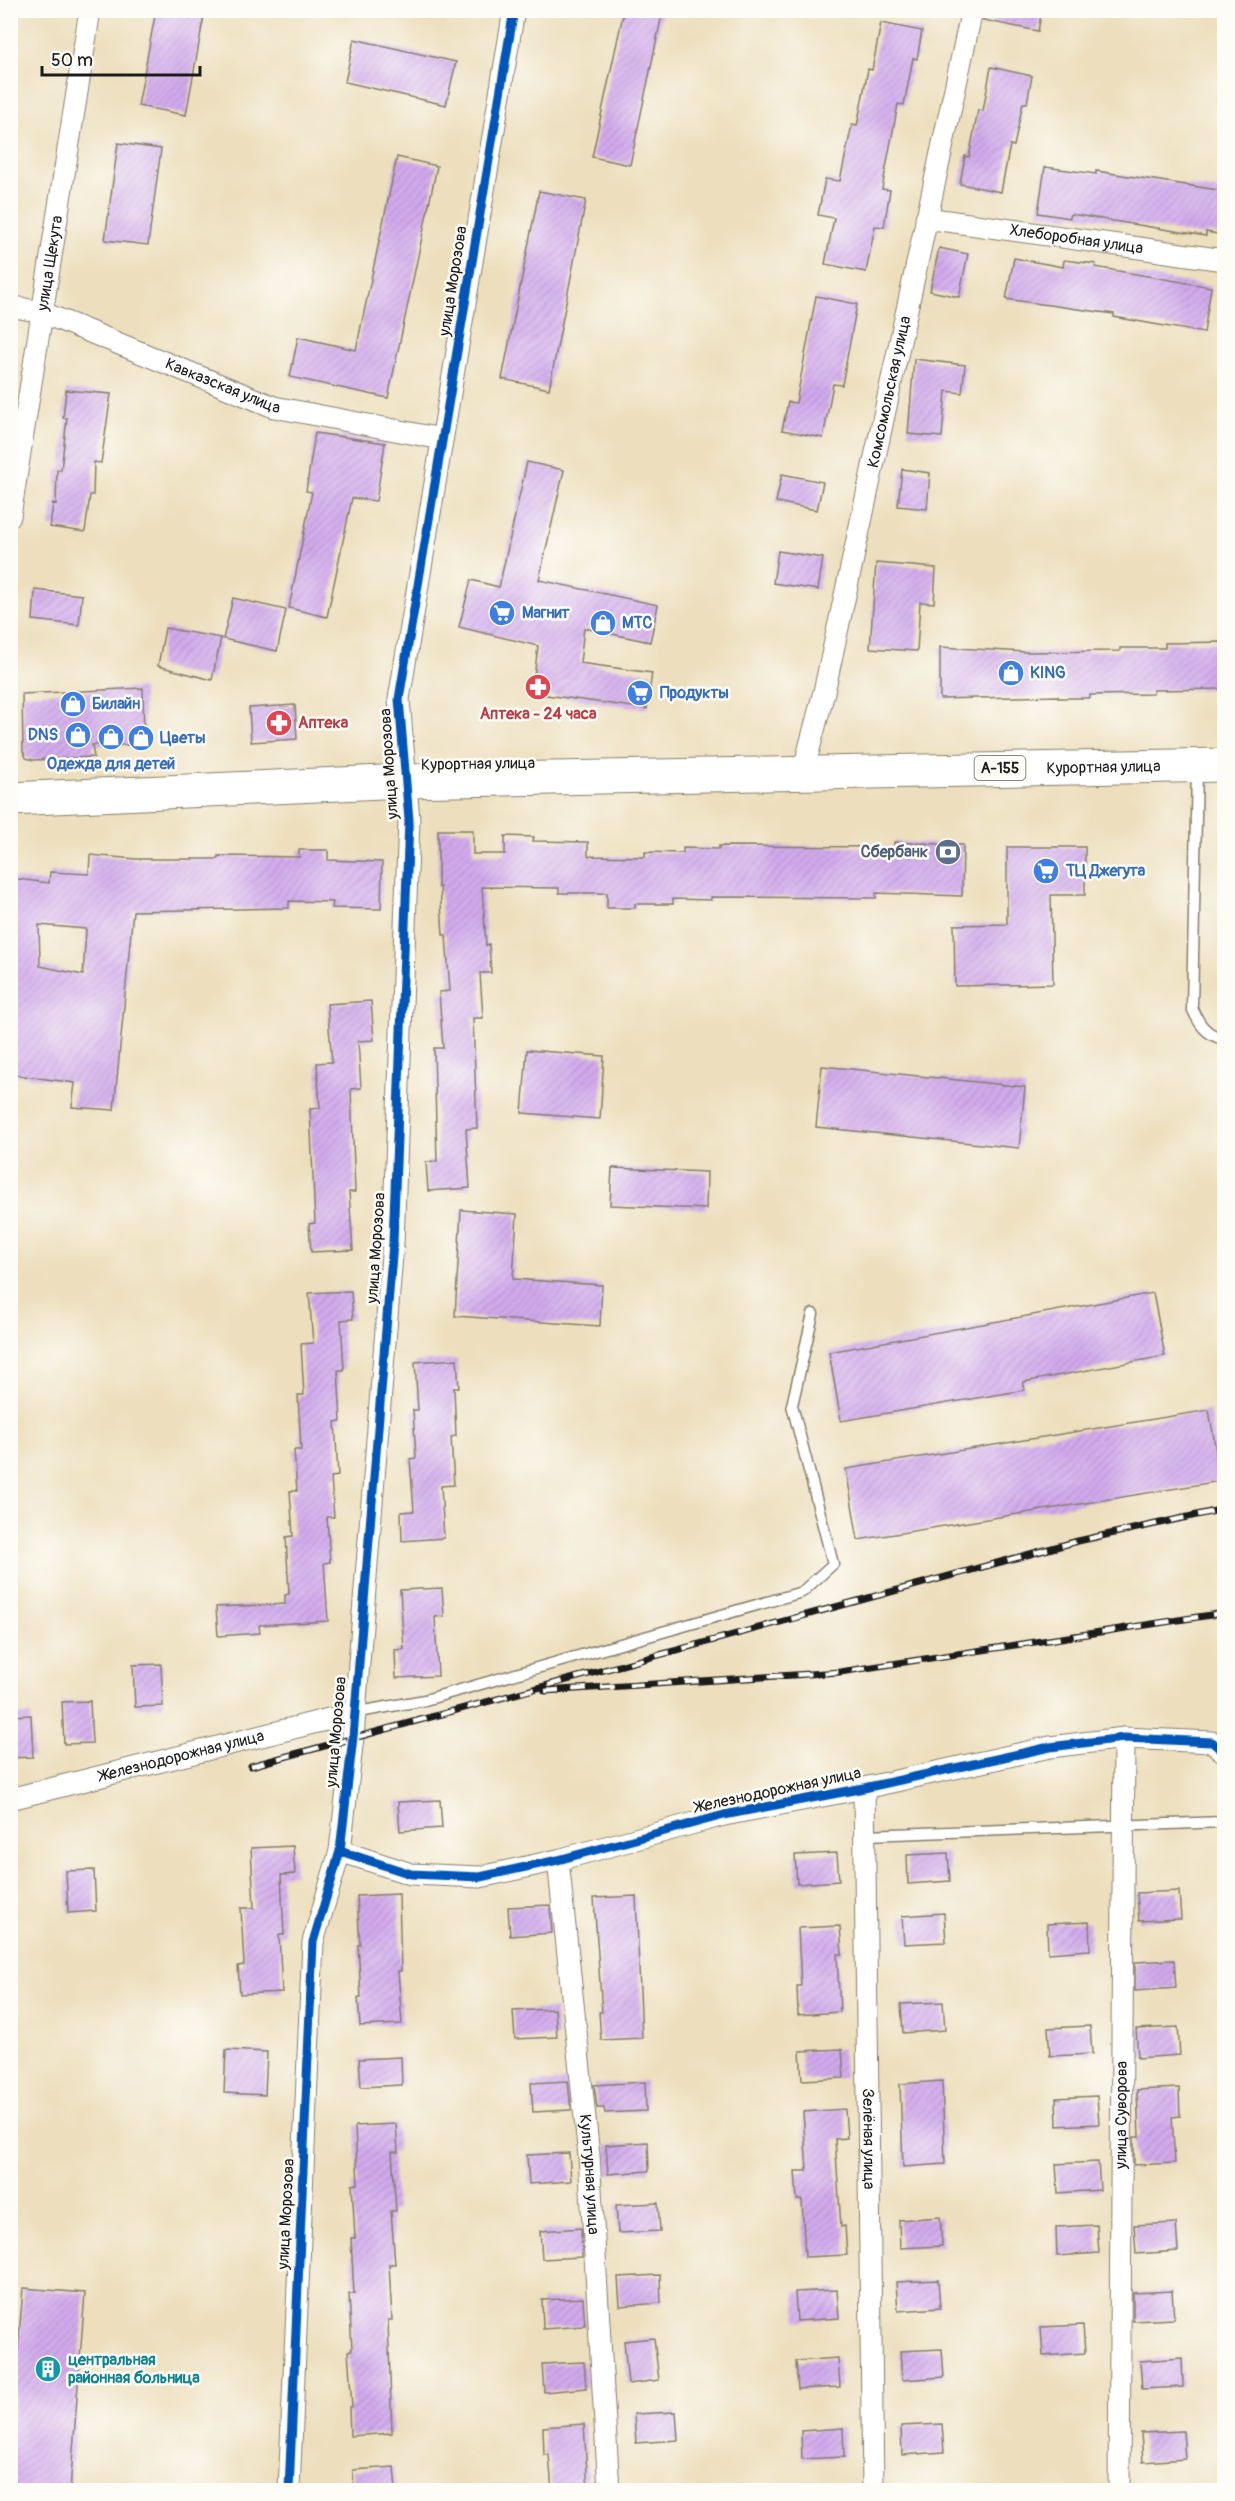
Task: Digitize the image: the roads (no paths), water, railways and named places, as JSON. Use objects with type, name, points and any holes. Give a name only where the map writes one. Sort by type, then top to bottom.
[{"type":"main road","name":"Курортная улица","points":[[10,800],[404,781],[1211,765]]},
{"type":"street","name":"улица Щекута","points":[[10,516],[90,10]]},
{"type":"street","name":"улица Морозова","points":[[289,2490],[313,1942],[340,1851],[393,1243],[409,820],[399,699],[514,10]]},
{"type":"street","name":"Комсомольская улица","points":[[804,772],[824,692],[972,10]]},
{"type":"street","name":"Хлеборобная улица","points":[[926,218],[1224,260]]},
{"type":"street","name":"Кавказская улица","points":[[10,306],[41,312],[274,407],[442,439]]},
{"type":"street","name":"Железнодорожная улица","points":[[10,1799],[353,1713]]},
{"type":"street","name":"Железнодорожная улица","points":[[340,1851],[411,1874],[480,1877],[558,1860],[724,1815],[864,1788],[1050,1747],[1124,1738],[1212,1742],[1224,1752]]},
{"type":"street","name":"улица Суворова","points":[[1119,2490],[1124,1738]]},
{"type":"street","name":"Зелёная улица","points":[[864,1788],[873,2490]]},
{"type":"street","name":"Культурная улица","points":[[558,1860],[589,2156],[609,2490]]},
{"type":"lane","points":[[1211,765],[1192,1008],[1199,1025],[1215,1037],[1224,1039]]},
{"type":"lane","points":[[353,1713],[425,1700],[802,1592],[833,1564],[792,1405],[813,1314]]},
{"type":"lane","points":[[866,1835],[1224,1822]]},
{"type":"railway","points":[[251,1766],[1078,1541],[1224,1509]]},
{"type":"railway","points":[[545,1691],[840,1672],[1224,1613]]},
{"type":"place","name":"Магнит","points":[[502,613]]},
{"type":"place","name":"МТС","points":[[603,623]]},
{"type":"place","name":"KING","points":[[1011,673]]},
{"type":"place","name":"Аптека - 24 часа","points":[[538,687]]},
{"type":"place","name":"Продукты","points":[[640,693]]},
{"type":"place","name":"Билайн","points":[[73,704]]},
{"type":"place","name":"Аптека","points":[[279,723]]},
{"type":"place","name":"DNS","points":[[78,735]]},
{"type":"place","name":"Одежда для детей","points":[[111,737]]},
{"type":"place","name":"Цветы","points":[[141,738]]},
{"type":"place","name":"Сбербанк","points":[[948,852]]},
{"type":"place","name":"ТЦ Джегута","points":[[1046,871]]},
{"type":"place","name":"центральная районная больница","points":[[48,2369]]}]
